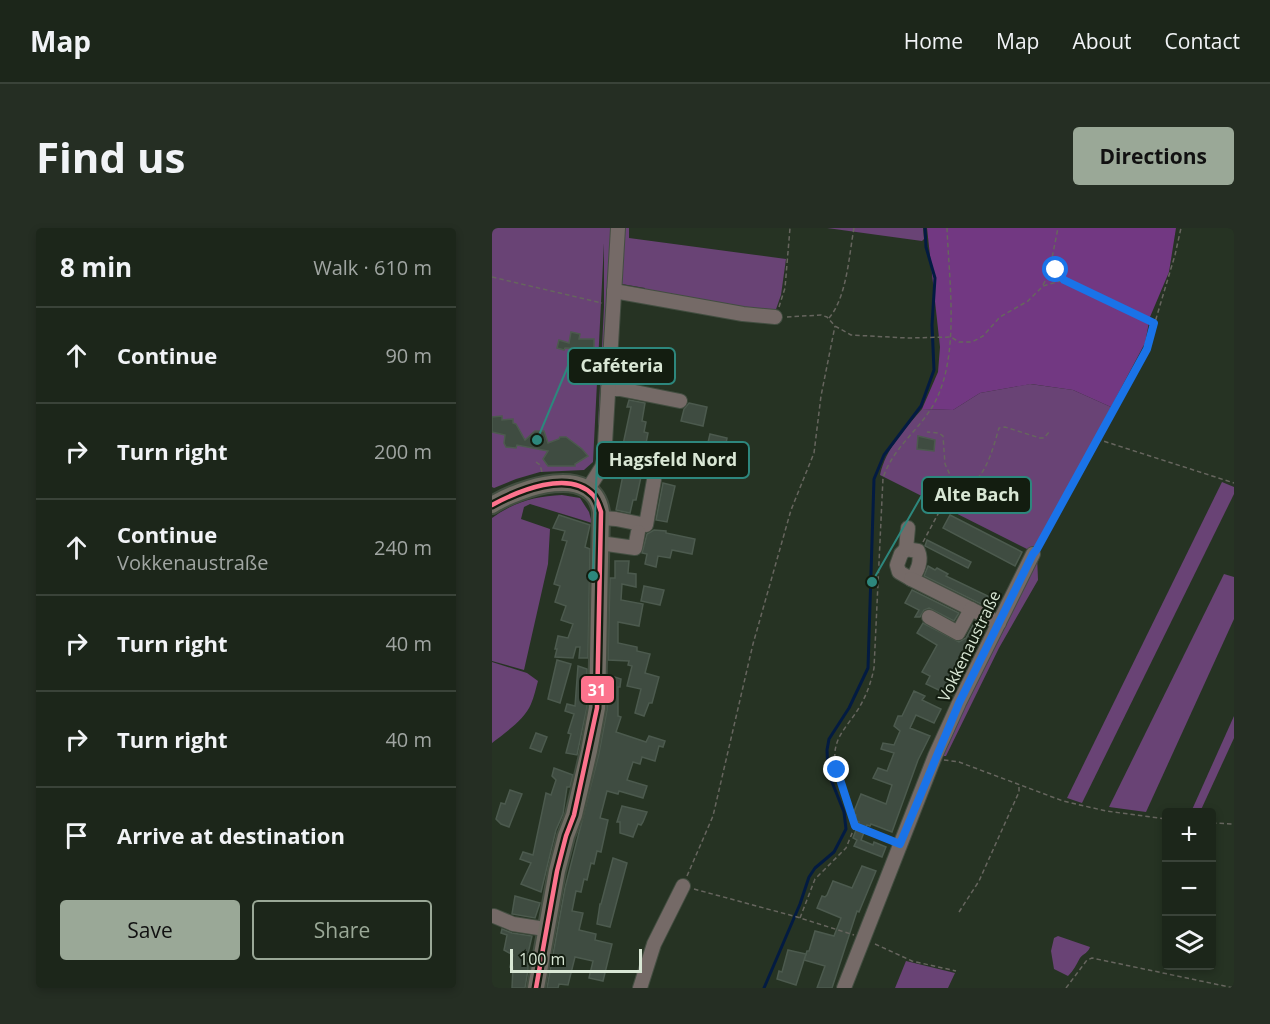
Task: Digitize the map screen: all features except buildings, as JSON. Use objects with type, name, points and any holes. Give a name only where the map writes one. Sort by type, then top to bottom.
[{"type":"main road","points":[[493,503],[519,491],[541,485],[575,484],[588,489],[598,500],[601,518],[598,695],[595,725],[574,815],[557,871],[536,988]]},
{"type":"street","points":[[588,489],[603,464],[618,228]]},
{"type":"street","points":[[614,291],[743,314],[775,317]]},
{"type":"street","points":[[608,389],[620,389],[680,401]]},
{"type":"street","points":[[601,518],[646,525],[654,480]]},
{"type":"street","points":[[908,528],[912,550],[920,562],[911,579]]},
{"type":"street","points":[[600,543],[635,548],[638,532]]},
{"type":"street","points":[[912,550],[901,554],[897,565],[899,572],[999,623]]},
{"type":"street","name":"Vokkenaustraße","points":[[844,988],[935,756],[1033,554]]},
{"type":"street","points":[[929,617],[958,633],[971,609]]},
{"type":"street","points":[[640,988],[654,944],[682,886]]},
{"type":"street","points":[[494,916],[513,924],[545,930]]},
{"type":"path","points":[[790,228],[785,288],[775,317],[820,315],[829,318],[835,326],[851,335],[951,337],[959,342],[972,342],[983,336],[1000,317],[1028,301],[1042,286],[1049,273],[1058,228]]},
{"type":"path","points":[[829,318],[835,311],[841,295],[854,228]]},
{"type":"path","points":[[799,918],[815,879],[846,848],[855,826],[834,754],[837,740],[859,708],[870,686],[874,668],[883,478],[895,453],[934,404],[942,383],[951,337],[947,228]]},
{"type":"path","points":[[1033,554],[1147,349],[1181,228]]},
{"type":"path","points":[[1052,257],[1056,270],[1064,280],[1154,323]]},
{"type":"path","points":[[492,277],[613,306]]},
{"type":"path","points":[[1042,286],[1064,280]]},
{"type":"path","points":[[835,326],[821,396],[814,453],[791,510],[753,644],[713,816],[682,886],[799,918],[863,938],[912,961],[956,971]]},
{"type":"path","points":[[946,499],[962,491],[979,477],[999,428],[1005,427],[1040,438],[1044,438],[1050,431]]},
{"type":"path","points":[[912,550],[946,499],[951,477],[945,464],[943,436],[939,433],[927,432]]},
{"type":"path","points":[[1097,439],[1234,483]]},
{"type":"path","points":[[536,462],[542,471]]},
{"type":"path","points":[[935,756],[946,761],[959,762],[1063,801],[1106,811],[1162,818]]},
{"type":"path","points":[[958,912],[979,881],[1019,792],[1018,784]]},
{"type":"path","points":[[1216,823],[1234,824]]},
{"type":"path","points":[[855,826],[900,844]]},
{"type":"path","points":[[1066,988],[1087,960],[1092,958],[1234,988]]},
{"type":"shaded area","points":[[492,228],[614,228],[601,425],[598,425],[604,307],[604,243],[593,462],[584,470],[540,472],[494,488],[492,487]]},
{"type":"shaded area","points":[[623,228],[629,228],[629,238],[786,259],[781,295],[774,315],[645,294],[645,288],[622,284]]},
{"type":"shaded area","points":[[827,228],[923,228],[924,239],[922,241]]},
{"type":"shaded area","points":[[927,228],[1176,228],[1169,272],[1150,317],[1145,343],[1111,407],[1073,390],[1031,384],[980,393],[953,410],[922,409],[938,372],[940,347]]},
{"type":"shaded area","points":[[1030,384],[1073,390],[1111,407],[1037,548],[1029,550],[880,475],[891,448],[922,409],[953,410],[980,393]]},
{"type":"shaded area","points":[[1222,482],[1234,487],[1234,494],[1082,803],[1067,798]]},
{"type":"shaded area","points":[[562,495],[580,498],[589,512],[592,523],[530,504],[524,507],[521,519],[550,529],[548,564],[524,670],[492,661],[492,518],[526,501]]},
{"type":"shaded area","points":[[1037,555],[1038,580],[999,648],[946,756],[943,756],[942,752]]},
{"type":"shaded area","points":[[1224,574],[1234,577],[1234,619],[1146,812],[1109,807]]},
{"type":"shaded area","points":[[492,662],[527,673],[538,681],[528,710],[492,743]]},
{"type":"shaded area","points":[[1234,716],[1234,738],[1202,808],[1193,808]]},
{"type":"shaded area","points":[[1058,936],[1090,947],[1068,976],[1054,969],[1051,951],[1054,938]]},
{"type":"shaded area","points":[[906,961],[955,973],[948,988],[895,988]]},
{"type":"waterway","points":[[764,988],[800,904],[809,877],[815,868],[834,852],[846,829],[844,812],[828,772],[827,750],[829,739],[849,708],[868,668],[874,479],[884,455],[921,406],[934,370],[932,325],[935,278],[926,247],[925,228]]},
{"type":"transit line","name":"31","points":[[492,505],[529,489],[557,483],[583,487],[593,495],[601,512],[597,708],[574,815],[557,871],[536,988]]},
{"type":"place","name":"Caféteria","points":[[537,440]]},
{"type":"place","name":"Hagsfeld Nord","points":[[593,576]]},
{"type":"place","name":"Alte Bach","points":[[872,582]]},
{"type":"route","points":[[837,770],[855,826],[900,844],[959,703],[1033,554],[1147,349],[1154,323],[1064,280],[1056,270]]}]
